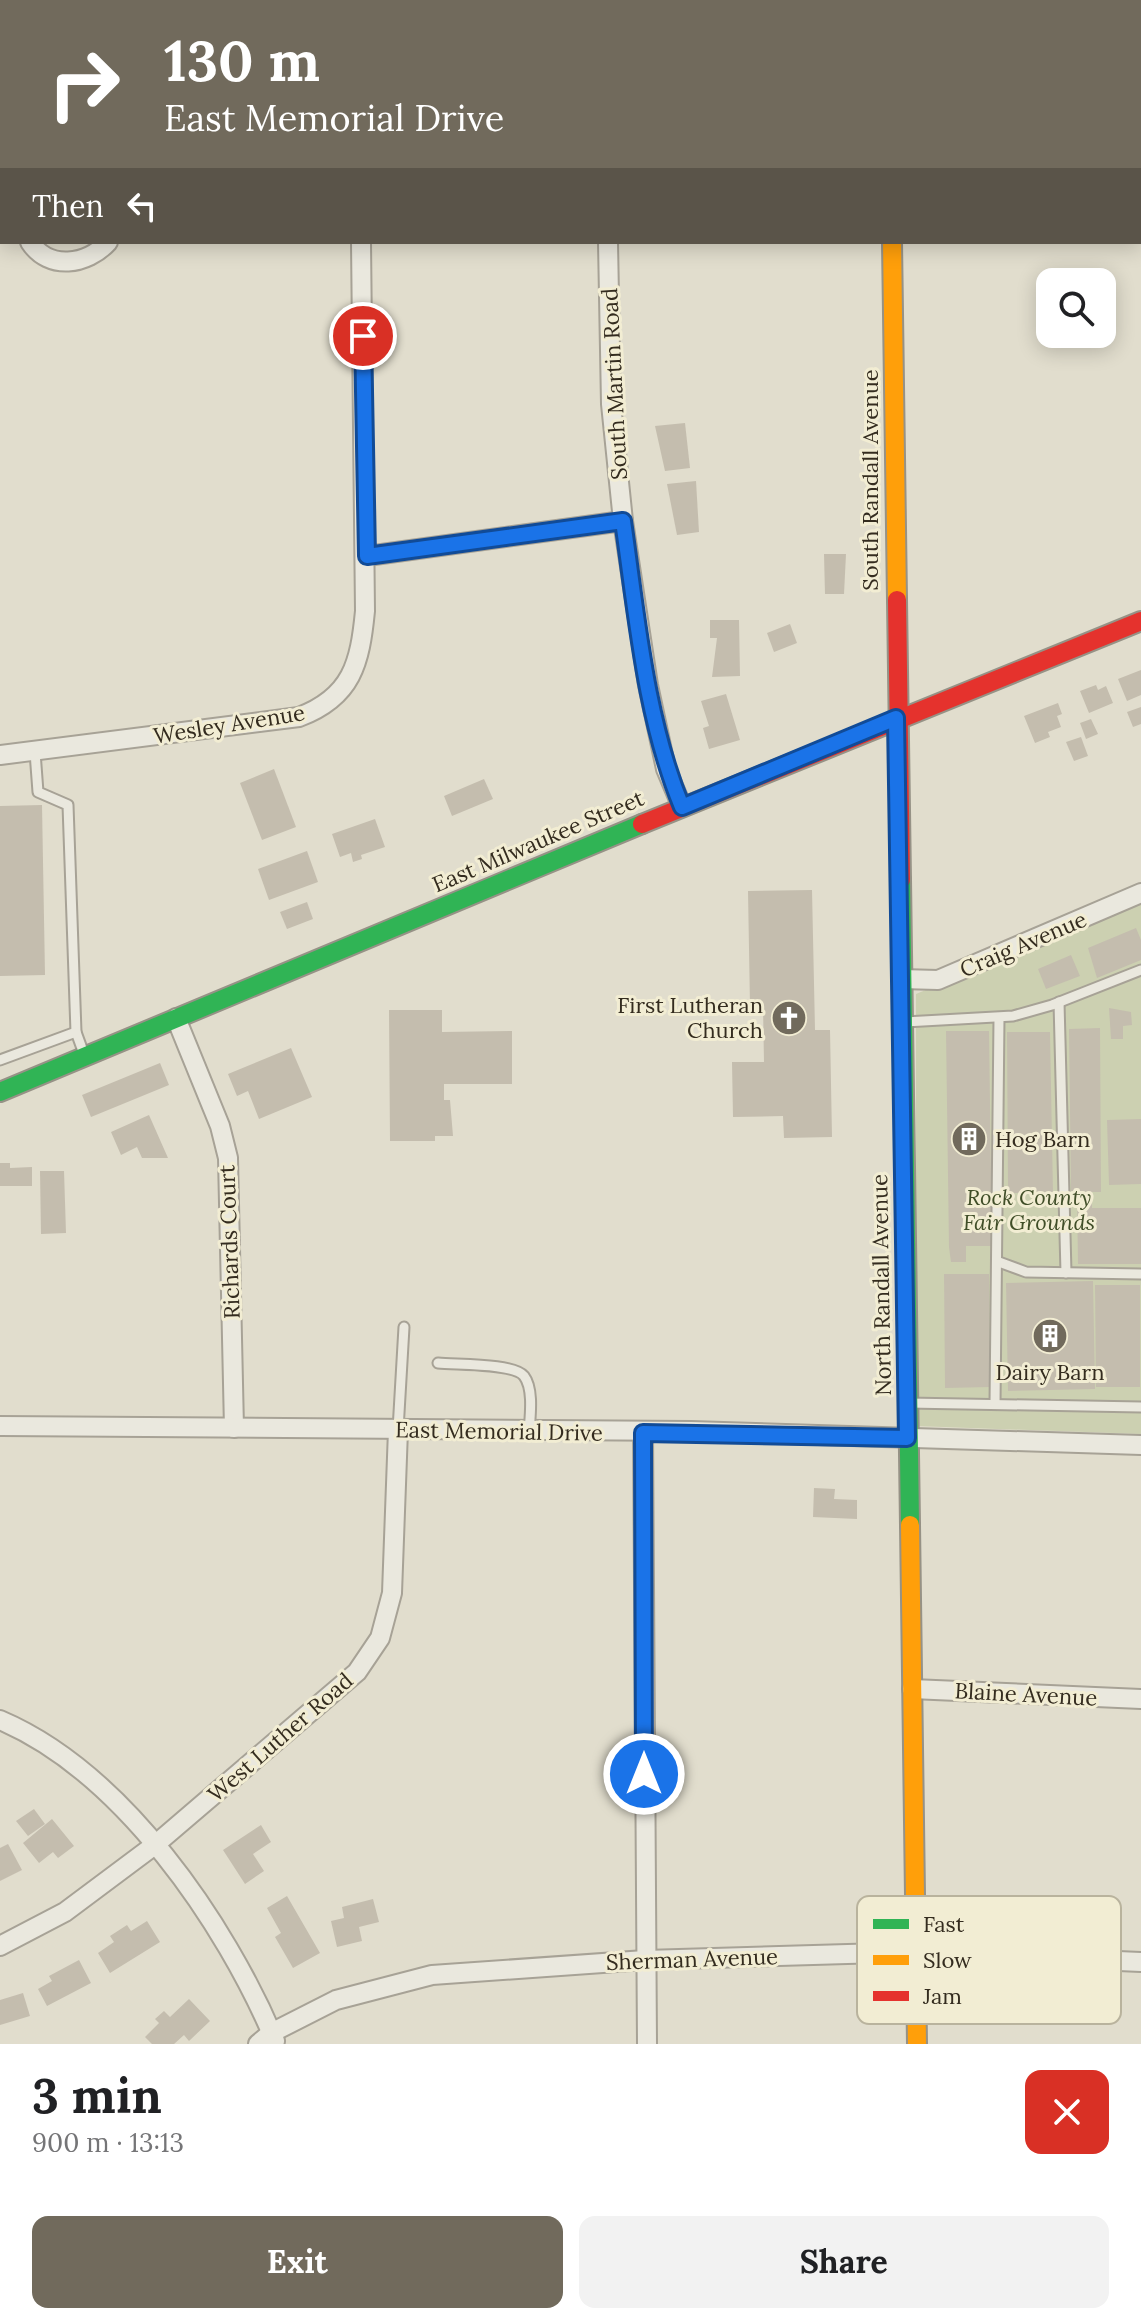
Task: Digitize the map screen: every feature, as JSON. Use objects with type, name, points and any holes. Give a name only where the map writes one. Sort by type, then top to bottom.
[{"type":"street","points":[[33,244],[53,260],[76,262],[86,259],[105,244]]},
{"type":"street","name":"Wesley Avenue","points":[[0,755],[299,717],[320,709],[340,691],[357,667],[365,611],[367,556],[361,244]]},
{"type":"street","name":"South Martin Road","points":[[608,244],[611,404],[623,521],[648,685],[666,769],[682,807]]},
{"type":"street","name":"South Randall Avenue","points":[[892,244],[896,718]]},
{"type":"street","points":[[367,556],[623,521]]},
{"type":"street","name":"East Milwaukee Street","points":[[0,1092],[896,718],[1141,621]]},
{"type":"street","name":"North Randall Avenue","points":[[896,718],[915,1896]]},
{"type":"street","name":"Craig Avenue","points":[[901,979],[938,980],[1141,893]]},
{"type":"street","name":"Richards Court","points":[[176,1018],[220,1126],[228,1158],[234,1428]]},
{"type":"street","name":"East Memorial Drive","points":[[0,1426],[643,1433],[1141,1445]]},
{"type":"street","name":"West Luther Road","points":[[0,1946],[65,1912],[156,1844],[357,1672],[380,1638],[392,1593],[398,1430]]},
{"type":"street","points":[[643,1433],[647,2044]]},
{"type":"street","name":"Blaine Avenue","points":[[912,1689],[1141,1699]]},
{"type":"street","points":[[0,1720],[78,1767],[127,1811],[156,1844],[241,1972],[268,2040]]},
{"type":"street","name":"Sherman Avenue","points":[[268,2040],[336,2000],[404,1980],[645,1960],[857,1954]]},
{"type":"street","name":"Sherman Avenue","points":[[1121,1961],[1141,1962]]},
{"type":"street","name":"North Randall Avenue","points":[[917,2024],[917,2044]]},
{"type":"lane","points":[[35,752],[38,792],[68,805],[76,1032],[84,1057]]},
{"type":"lane","points":[[902,1022],[999,1018],[1059,1002],[1141,970]]},
{"type":"lane","points":[[1059,1002],[1066,1273]]},
{"type":"lane","points":[[995,1404],[995,1280],[999,1262],[999,1018]]},
{"type":"lane","points":[[0,1060],[76,1032]]},
{"type":"lane","points":[[999,1262],[1026,1272],[1141,1274]]},
{"type":"lane","points":[[398,1430],[404,1327]]},
{"type":"lane","points":[[438,1363],[514,1369],[525,1377],[529,1391],[529,1432]]},
{"type":"lane","points":[[906,1403],[1141,1407]]},
{"type":"green space","name":"Rock County Fair Grounds","points":[[1141,901],[1141,1434],[916,1426],[916,994]]},
{"type":"building","points":[[685,423],[690,468],[665,471],[655,426]]},
{"type":"building","points":[[696,481],[699,532],[677,535],[667,484]]},
{"type":"building","points":[[824,554],[846,554],[844,594],[825,594]]},
{"type":"building","points":[[710,620],[739,620],[740,676],[712,677],[717,638],[710,638]]},
{"type":"building","points":[[790,624],[797,643],[774,652],[767,633]]},
{"type":"building","points":[[1141,670],[1141,695],[1127,701],[1118,679]]},
{"type":"building","points":[[1096,685],[1098,690],[1106,686],[1113,703],[1089,713],[1080,691]]},
{"type":"building","points":[[726,694],[740,740],[709,749],[703,728],[709,726],[701,701]]},
{"type":"building","points":[[1058,703],[1062,714],[1057,716],[1061,727],[1048,732],[1050,737],[1035,743],[1024,716]]},
{"type":"building","points":[[1141,707],[1141,724],[1133,727],[1127,712]]},
{"type":"building","points":[[1091,719],[1098,734],[1086,739],[1080,723]]},
{"type":"building","points":[[1081,737],[1088,756],[1074,761],[1066,742]]},
{"type":"building","points":[[274,769],[296,827],[262,840],[240,783]]},
{"type":"building","points":[[484,779],[493,799],[452,816],[444,796]]},
{"type":"building","points":[[42,805],[45,975],[0,976],[0,806]]},
{"type":"building","points":[[375,819],[385,847],[361,855],[362,859],[353,862],[351,853],[340,857],[332,834]]},
{"type":"building","points":[[307,851],[318,882],[269,900],[258,869]]},
{"type":"building","name":"First Lutheran Church","points":[[812,890],[815,1030],[830,1030],[832,1137],[784,1138],[783,1116],[733,1117],[732,1062],[764,1062],[763,1006],[750,1006],[748,891]]},
{"type":"building","points":[[307,902],[313,919],[287,929],[280,912]]},
{"type":"building","points":[[1136,928],[1141,940],[1141,960],[1097,978],[1088,948]]},
{"type":"building","points":[[1071,955],[1080,976],[1046,989],[1038,969]]},
{"type":"building","points":[[1109,1008],[1131,1012],[1132,1025],[1123,1026],[1123,1039],[1111,1039]]},
{"type":"building","points":[[389,1010],[442,1010],[442,1032],[512,1031],[512,1084],[444,1084],[444,1100],[450,1100],[453,1136],[435,1136],[435,1141],[390,1141]]},
{"type":"building","points":[[1100,1028],[1101,1192],[1092,1192],[1092,1208],[1141,1208],[1141,1264],[1078,1264],[1077,1193],[1071,1193],[1069,1029]]},
{"type":"building","name":"Hog Barn","points":[[946,1031],[989,1031],[992,1246],[966,1246],[966,1262],[951,1262],[949,1247]]},
{"type":"building","points":[[1007,1032],[1050,1032],[1053,1193],[1008,1193]]},
{"type":"building","points":[[291,1048],[312,1097],[259,1119],[248,1091],[237,1096],[228,1074]]},
{"type":"building","points":[[160,1063],[169,1085],[91,1117],[82,1095]]},
{"type":"building","points":[[149,1115],[168,1158],[142,1158],[137,1147],[121,1155],[111,1132]]},
{"type":"building","points":[[1141,1119],[1141,1184],[1109,1185],[1107,1120]]},
{"type":"building","points":[[0,1163],[10,1163],[10,1168],[32,1167],[32,1186],[0,1186]]},
{"type":"building","points":[[40,1171],[64,1171],[66,1233],[41,1234]]},
{"type":"building","points":[[944,1274],[989,1274],[990,1387],[945,1388]]},
{"type":"building","name":"Dairy Barn","points":[[1093,1281],[1095,1389],[1008,1391],[1006,1283]]},
{"type":"building","points":[[1095,1285],[1140,1285],[1140,1387],[1096,1387]]},
{"type":"building","points":[[814,1488],[835,1489],[834,1499],[857,1500],[857,1519],[813,1517]]},
{"type":"building","points":[[34,1809],[45,1824],[28,1836],[16,1821]]},
{"type":"building","points":[[52,1819],[74,1846],[58,1858],[53,1852],[39,1863],[23,1843]]},
{"type":"building","points":[[261,1825],[271,1842],[253,1854],[264,1871],[245,1884],[223,1850]]},
{"type":"building","points":[[8,1844],[22,1870],[0,1881],[0,1848]]},
{"type":"building","points":[[287,1896],[320,1953],[293,1968],[275,1937],[281,1933],[267,1908]]},
{"type":"building","points":[[373,1899],[379,1922],[359,1927],[362,1941],[337,1947],[331,1921],[344,1918],[342,1907]]},
{"type":"building","points":[[147,1921],[160,1942],[110,1973],[98,1953],[114,1942],[110,1936],[127,1925],[131,1931]]},
{"type":"building","points":[[79,1960],[91,1983],[47,2006],[38,1989],[52,1981],[49,1976]]},
{"type":"building","points":[[23,1993],[30,2016],[0,2025],[0,2000]]},
{"type":"building","points":[[189,1999],[210,2021],[189,2041],[184,2035],[174,2044],[152,2044],[145,2037],[159,2023],[155,2019],[164,2011],[170,2017]]},
{"type":"traffic: fast","points":[[0,1092],[642,824]]},
{"type":"traffic: fast","points":[[901,880],[910,1525]]},
{"type":"traffic: slow","points":[[892,244],[897,600]]},
{"type":"traffic: slow","points":[[910,1525],[915,1896]]},
{"type":"traffic: slow","points":[[917,2024],[917,2044]]},
{"type":"traffic: jam","points":[[897,600],[901,880]]},
{"type":"traffic: jam","points":[[642,824],[1141,621]]},
{"type":"place","name":"First Lutheran Church","points":[[789,1018]]},
{"type":"place","name":"Hog Barn","points":[[969,1139]]},
{"type":"place","name":"Dairy Barn","points":[[1050,1336]]},
{"type":"route","points":[[363,336],[367,556],[623,521],[648,685],[666,769],[682,807],[896,718],[907,1438],[691,1431],[643,1433],[644,1774]]}]
